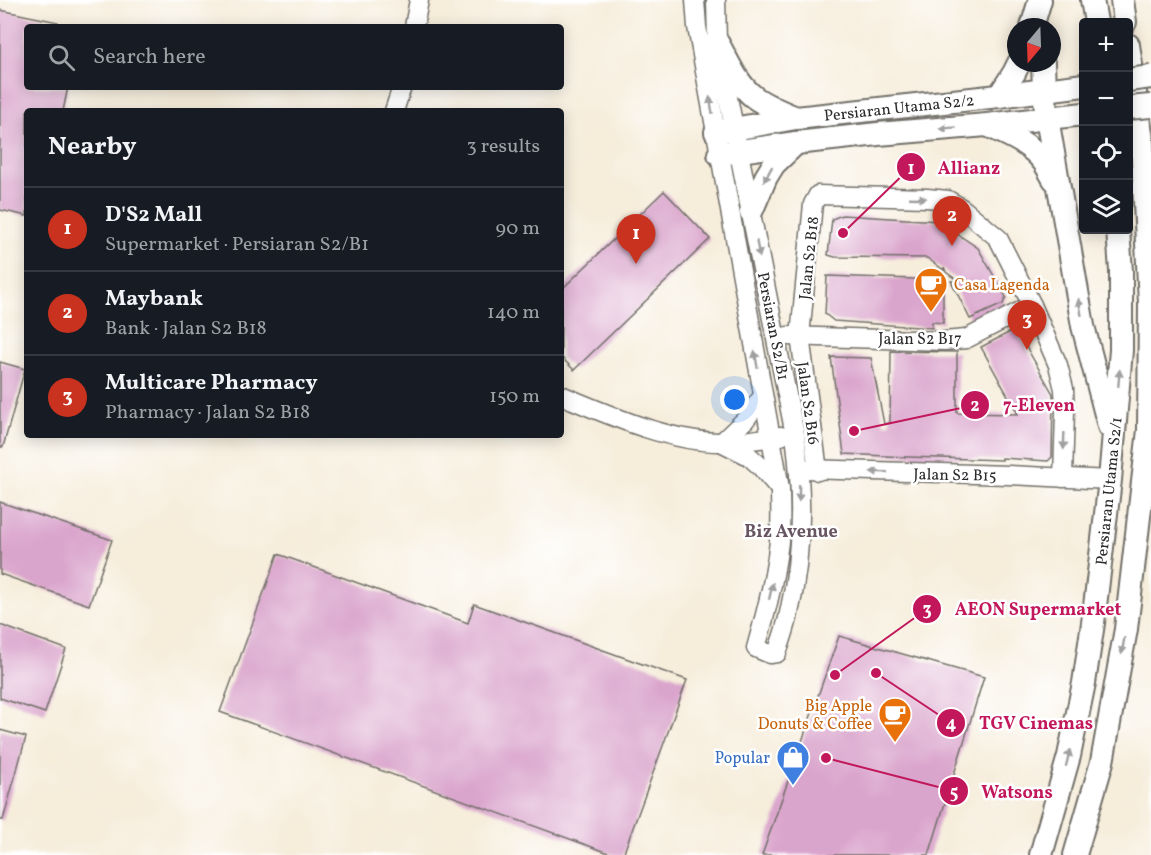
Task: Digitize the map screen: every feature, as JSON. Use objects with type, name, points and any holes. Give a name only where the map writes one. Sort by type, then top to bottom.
[{"type":"main road","points":[[1035,18],[1040,0]]},
{"type":"main road","points":[[1040,0],[1041,18]]},
{"type":"main road","points":[[1092,0],[1095,18]]},
{"type":"main road","points":[[1122,0],[1124,18]]},
{"type":"main road","points":[[717,42],[736,77],[755,98],[796,118]]},
{"type":"main road","points":[[999,96],[1014,72]]},
{"type":"main road","points":[[1046,72],[1051,89],[1065,116],[1060,188],[1083,326],[1113,445]]},
{"type":"main road","name":"Persiaran Utama S2/1","points":[[1075,855],[1102,762],[1126,629],[1150,425],[1150,304],[1142,141],[1132,72]]},
{"type":"main road","points":[[1133,79],[1151,77]]},
{"type":"main road","name":"Persiaran Utama S2/2","points":[[727,142],[796,118],[1079,86]]},
{"type":"main road","points":[[1133,108],[1151,106]]},
{"type":"main road","name":"Persiaran Utama S2/2","points":[[727,142],[796,143],[1065,116]]},
{"type":"main road","points":[[987,125],[1033,149],[1060,188]]},
{"type":"main road","points":[[751,212],[774,164],[796,143]]},
{"type":"main road","name":"Persiaran Utama S2/1","points":[[1041,855],[1069,756],[1093,623],[1110,480],[1121,350],[1121,271],[1118,234]]},
{"type":"street","points":[[415,24],[419,0]]},
{"type":"street","name":"Persiaran S2/B1","points":[[695,0],[697,27],[727,142],[751,212],[800,468],[799,536],[795,581],[788,620],[777,653],[770,654],[756,648],[775,570],[780,528],[780,488],[763,396],[727,142],[717,42],[716,0]]},
{"type":"street","points":[[395,108],[401,90]]},
{"type":"street","name":"Jalan S2 B18","points":[[800,336],[813,204],[818,195],[948,200],[963,209],[998,238],[1032,305],[1058,365],[1064,389],[1065,411],[1063,478]]},
{"type":"street","name":"Jalan S2 B17","points":[[775,335],[944,341],[966,339],[1032,305]]},
{"type":"street","name":"Jalan S2 B16","points":[[800,336],[819,471]]},
{"type":"street","points":[[564,396],[664,434],[688,439],[722,442],[795,435]]},
{"type":"street","points":[[722,442],[745,420],[763,396]]},
{"type":"street","points":[[722,442],[749,456],[780,488]]},
{"type":"street","name":"Jalan S2 B15","points":[[800,468],[819,471],[1110,480]]},
{"type":"building","points":[[0,10],[58,22],[58,24],[24,24],[24,90],[67,90],[64,108],[24,108],[24,215],[0,210]]},
{"type":"building","points":[[664,191],[710,239],[574,370],[564,360],[564,287]]},
{"type":"building","points":[[842,215],[938,221],[978,248],[1006,297],[1003,304],[970,319],[951,281],[958,281],[946,272],[944,267],[944,270],[927,258],[828,255],[832,219]]},
{"type":"building","points":[[827,276],[943,280],[943,323],[932,322],[932,328],[834,321],[825,314]]},
{"type":"building","points":[[1016,329],[1053,394],[1052,457],[1048,461],[844,454],[831,357],[871,358],[884,424],[890,423],[891,351],[957,352],[957,413],[1018,414],[981,347]]},
{"type":"building","points":[[0,362],[24,369],[24,373],[3,447],[0,447]]},
{"type":"building","points":[[0,502],[112,540],[89,605],[0,574]]},
{"type":"building","points":[[278,554],[468,623],[474,604],[687,680],[623,855],[614,855],[220,712]]},
{"type":"building","points":[[0,625],[66,649],[45,713],[0,698]]},
{"type":"building","points":[[839,636],[984,677],[929,855],[762,855]]},
{"type":"building","points":[[0,730],[26,737],[3,820],[0,820]]},
{"type":"place","name":"Allianz","points":[[843,233]]},
{"type":"place","name":"Maybank","points":[[952,246]]},
{"type":"place","name":"D'S2 Mall","points":[[636,264]]},
{"type":"place","name":"Casa Lagenda","points":[[931,313]]},
{"type":"place","name":"Multicare Pharmacy","points":[[1027,350]]},
{"type":"place","name":"7-Eleven","points":[[854,431]]},
{"type":"place","name":"TGV Cinemas","points":[[876,673]]},
{"type":"place","name":"AEON Supermarket","points":[[835,675]]},
{"type":"place","name":"Big Apple Donuts & Coffee","points":[[895,743]]},
{"type":"place","name":"Watsons","points":[[826,758]]},
{"type":"place","name":"Popular","points":[[793,786]]},
{"type":"district","name":"Biz Avenue","points":[[791,531]]}]
